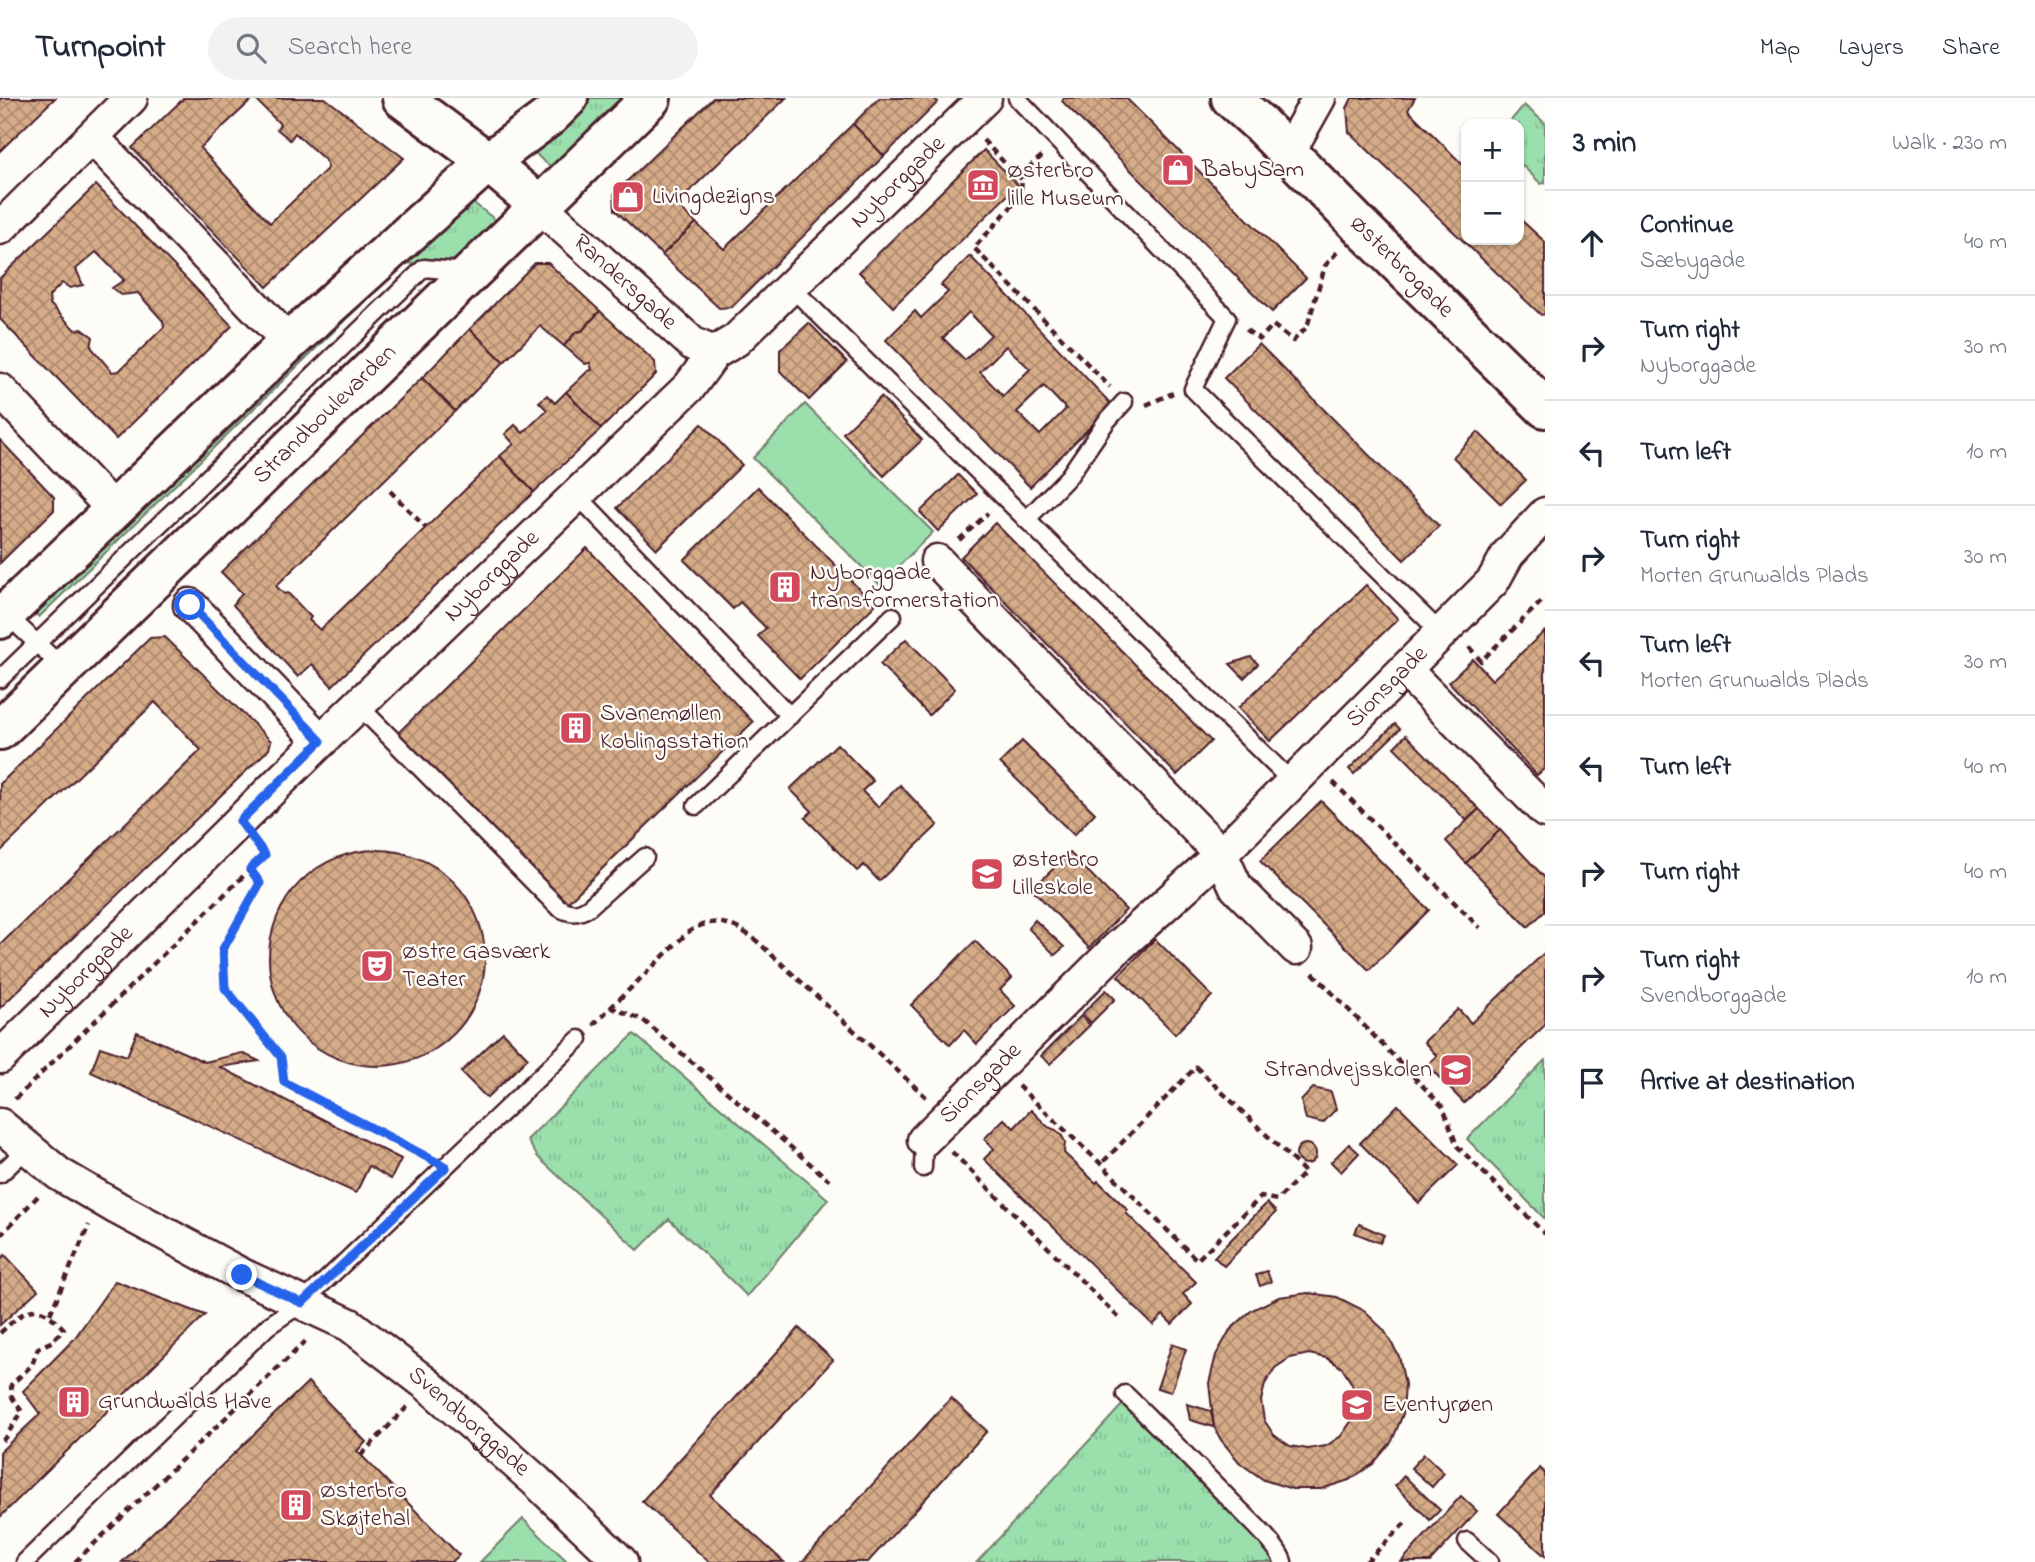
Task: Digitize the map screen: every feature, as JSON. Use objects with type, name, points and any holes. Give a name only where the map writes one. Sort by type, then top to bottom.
[{"type":"street","points":[[0,228],[131,98]]},
{"type":"street","points":[[402,98],[488,162],[540,206]]},
{"type":"street","points":[[3,617],[289,342],[488,162],[550,116],[569,98]]},
{"type":"street","name":"Strandboulevarden","points":[[0,730],[50,656],[472,272],[651,98]]},
{"type":"street","name":"Østerbrogade","points":[[1231,98],[1252,111],[1288,153],[1359,225],[1541,395]]},
{"type":"street","points":[[1288,153],[1319,98]]},
{"type":"street","name":"Nyborggade","points":[[0,1057],[358,705],[690,386],[714,353],[736,340],[974,108]]},
{"type":"street","points":[[92,137],[289,342]]},
{"type":"street","name":"Randersgade","points":[[540,206],[693,344],[714,353]]},
{"type":"street","points":[[0,390],[114,510]]},
{"type":"street","name":"Sionsgade","points":[[932,1139],[999,1065],[1116,949],[1221,854],[1493,581],[1508,554],[1545,514]]},
{"type":"street","points":[[937,561],[1221,854],[1236,887],[1296,948]]},
{"type":"street","points":[[190,605],[321,741]]},
{"type":"street","points":[[1405,670],[1541,800]]},
{"type":"street","name":"Svendborggade","points":[[5,1115],[28,1148],[59,1174],[242,1275],[350,1325],[428,1385],[536,1481],[621,1562]]},
{"type":"lane","points":[[1017,98],[1227,318],[1193,388],[1445,629]]},
{"type":"lane","points":[[791,287],[1026,520],[1303,772]]},
{"type":"lane","points":[[1026,520],[1069,476],[1106,422],[1124,402]]},
{"type":"lane","points":[[578,496],[790,716]]},
{"type":"lane","points":[[0,678],[50,656],[3,617]]},
{"type":"lane","points":[[696,806],[893,617]]},
{"type":"lane","points":[[358,705],[565,912],[582,912],[645,857]]},
{"type":"lane","points":[[24,1562],[268,1326],[302,1303],[579,1039]]},
{"type":"lane","points":[[0,1174],[28,1148]]},
{"type":"lane","points":[[1125,1394],[1261,1532],[1282,1557],[1283,1562]]},
{"type":"lane","points":[[1467,1541],[1490,1562]]},
{"type":"path","points":[[974,108],[1002,165],[1022,179]]},
{"type":"path","points":[[1059,142],[1023,172],[1020,197],[974,248],[1132,411],[1193,388]]},
{"type":"path","points":[[1260,339],[1273,325],[1293,341],[1307,327],[1325,266],[1359,225]]},
{"type":"path","points":[[390,491],[426,528]]},
{"type":"path","points":[[937,561],[1003,497]]},
{"type":"path","points":[[1445,629],[1481,661],[1545,598]]},
{"type":"path","points":[[1303,772],[1480,928]]},
{"type":"path","points":[[5,1115],[265,855],[240,821]]},
{"type":"path","points":[[250,869],[260,883],[223,949],[225,988],[281,1057],[284,1082],[446,1167]]},
{"type":"path","points":[[579,1039],[698,925],[727,923],[744,931],[759,943],[932,1139],[1120,1319]]},
{"type":"path","points":[[1296,948],[1296,956],[1443,1107],[1457,1146],[1545,1234]]},
{"type":"path","points":[[610,1007],[643,1020],[829,1180]]},
{"type":"path","points":[[999,1065],[1197,1260],[1261,1198],[1277,1200],[1305,1172],[1196,1067],[1101,1164]]},
{"type":"path","points":[[0,1236],[59,1174]]},
{"type":"path","points":[[50,1314],[101,1199]]},
{"type":"path","points":[[0,1333],[21,1314],[33,1310],[50,1314],[64,1329],[53,1341],[38,1348],[32,1365],[11,1385],[12,1397],[22,1412],[0,1443]]},
{"type":"path","points":[[75,1562],[332,1316]]},
{"type":"path","points":[[362,1455],[428,1385]]},
{"type":"path","points":[[1366,1562],[1408,1520]]},
{"type":"green space","points":[[591,98],[627,98],[554,168],[539,157],[533,148]]},
{"type":"green space","points":[[1524,105],[1545,123],[1545,183],[1541,184],[1524,167],[1524,119],[1512,119]]},
{"type":"green space","points":[[466,197],[497,221],[459,260],[403,264],[39,617],[32,610]]},
{"type":"green space","points":[[805,404],[933,532],[880,585],[753,458]]},
{"type":"green space","points":[[634,1034],[828,1199],[747,1296],[669,1219],[638,1250],[538,1157],[527,1140]]},
{"type":"green space","points":[[1545,1060],[1545,1219],[1467,1139]]},
{"type":"green space","points":[[1123,1404],[1279,1562],[977,1562]]},
{"type":"green space","points":[[523,1519],[568,1562],[480,1562]]},
{"type":"building","points":[[0,98],[55,98],[0,151]]},
{"type":"building","points":[[184,98],[254,98],[325,98],[404,158],[267,287],[132,148]],"holes":[[[254,98],[280,124],[277,129],[290,140],[295,133],[326,161],[328,168],[270,223],[200,148]]]},
{"type":"building","points":[[713,98],[786,98],[676,204],[696,223],[662,255],[615,210],[614,194]]},
{"type":"building","points":[[879,98],[934,98],[938,102],[884,156],[853,124]]},
{"type":"building","points":[[1064,98],[1126,98],[1306,278],[1272,312],[1062,101]]},
{"type":"building","points":[[1352,98],[1415,98],[1408,110],[1461,163],[1461,239],[1349,132],[1347,108]]},
{"type":"building","points":[[853,124],[884,156],[732,307],[719,308],[662,255],[696,223],[724,249]]},
{"type":"building","points":[[984,150],[1018,185],[893,307],[859,272]]},
{"type":"building","points":[[96,185],[232,326],[116,439],[0,319],[0,278]],"holes":[[[96,252],[124,280],[112,288],[121,295],[138,293],[163,321],[164,327],[119,371],[112,372],[91,347],[93,337],[82,329],[75,330],[50,304],[49,296],[62,283],[70,288],[83,285],[76,269]]]},
{"type":"building","points":[[1524,223],[1545,242],[1545,314],[1541,315],[1468,245],[1524,245]]},
{"type":"building","points":[[970,256],[1112,405],[1030,487],[886,340],[915,311],[921,318],[948,292],[941,285]],"holes":[[[969,312],[991,335],[965,360],[943,338]],[[1006,346],[1030,369],[1003,396],[980,372]],[[1044,386],[1066,409],[1040,435],[1017,412]]]},
{"type":"building","points":[[535,263],[548,263],[600,311],[564,346],[540,326],[504,362],[470,329]]},
{"type":"building","points":[[600,311],[655,362],[656,374],[601,429],[566,392],[592,370],[590,363],[585,364],[564,346]]},
{"type":"building","points":[[809,323],[847,362],[809,400],[780,371],[780,350]]},
{"type":"building","points":[[470,329],[504,362],[455,411],[422,378]]},
{"type":"building","points":[[1259,344],[1439,526],[1404,560],[1224,378]]},
{"type":"building","points":[[422,378],[455,411],[276,586],[284,594],[288,593],[311,617],[309,620],[320,630],[500,456],[534,492],[332,686],[312,664],[298,677],[233,605],[242,593],[221,572]]},
{"type":"building","points":[[566,392],[601,429],[534,492],[500,456],[514,444],[505,434],[515,425],[523,433],[547,410],[539,402],[547,395],[555,403]]},
{"type":"building","points":[[881,397],[922,440],[884,476],[843,433]]},
{"type":"building","points":[[702,424],[742,465],[657,549],[617,508]]},
{"type":"building","points":[[1478,432],[1526,480],[1501,504],[1453,457]]},
{"type":"building","points":[[0,440],[54,497],[54,510],[0,563]]},
{"type":"building","points":[[958,475],[977,494],[938,531],[920,512]]},
{"type":"building","name":"Nyborggade transformerstation","points":[[758,487],[875,605],[800,679],[758,636],[766,628],[740,602],[733,609],[684,560]]},
{"type":"building","points":[[995,523],[1211,741],[1177,775],[961,557]]},
{"type":"building","name":"Svanemøllen Koblingsstation","points":[[587,548],[753,722],[566,904],[398,733]]},
{"type":"building","points":[[1366,585],[1398,619],[1270,741],[1238,708]]},
{"type":"building","points":[[1545,631],[1545,768],[1537,775],[1449,682],[1473,659],[1492,680]]},
{"type":"building","points":[[165,637],[271,741],[269,749],[0,1008],[0,945],[201,750],[155,702],[0,852],[0,784],[150,638]]},
{"type":"building","points":[[906,639],[955,689],[929,715],[880,664]]},
{"type":"building","points":[[1251,657],[1258,664],[1244,678],[1230,664]]},
{"type":"building","points":[[1395,724],[1400,729],[1354,774],[1349,769]]},
{"type":"building","points":[[1406,735],[1479,809],[1466,820],[1394,747]]},
{"type":"building","points":[[1022,741],[1095,813],[1074,835],[1000,763]]},
{"type":"building","points":[[837,744],[873,781],[862,791],[878,807],[900,785],[938,825],[879,881],[864,865],[857,871],[805,818],[812,811],[790,789]]},
{"type":"building","points":[[1321,801],[1429,910],[1369,970],[1260,861]]},
{"type":"building","points":[[1479,809],[1500,830],[1466,863],[1446,841]]},
{"type":"building","points":[[1500,830],[1545,878],[1545,911],[1528,927],[1466,863]]},
{"type":"building","name":"Østre Gasværk Teater","points":[[377,850],[418,858],[454,881],[477,917],[485,958],[477,999],[454,1035],[418,1058],[377,1066],[336,1058],[300,1035],[277,999],[269,958],[277,917],[300,881],[336,858]]},
{"type":"building","points":[[1070,853],[1126,910],[1089,948],[1032,889]]},
{"type":"building","points":[[1035,920],[1064,947],[1055,955],[1028,928]]},
{"type":"building","points":[[1155,939],[1212,996],[1175,1034],[1118,976]]},
{"type":"building","points":[[975,941],[1012,978],[1000,990],[1015,1006],[977,1044],[964,1030],[950,1045],[911,1005]]},
{"type":"building","points":[[1545,952],[1545,1025],[1464,1103],[1427,1065],[1437,1056],[1424,1042],[1458,1009],[1471,1023]]},
{"type":"building","points":[[1106,990],[1115,999],[1091,1023],[1082,1014]]},
{"type":"building","points":[[1081,1016],[1090,1025],[1050,1064],[1041,1056]]},
{"type":"building","points":[[137,1032],[205,1062],[242,1053],[259,1061],[220,1067],[401,1159],[391,1179],[369,1166],[356,1193],[91,1072],[100,1047],[127,1056]]},
{"type":"building","points":[[503,1032],[528,1058],[487,1098],[461,1072]]},
{"type":"building","points":[[1313,1088],[1331,1092],[1336,1109],[1323,1123],[1306,1119],[1301,1101]]},
{"type":"building","points":[[1398,1105],[1458,1165],[1419,1203],[1360,1143]]},
{"type":"building","points":[[1031,1110],[1048,1127],[1062,1136],[1065,1142],[1064,1153],[1128,1210],[1126,1213],[1196,1282],[1183,1294],[1192,1304],[1172,1324],[1163,1315],[1153,1325],[984,1159],[994,1149],[984,1139],[1004,1119],[1014,1128]]},
{"type":"building","points":[[1306,1144],[1313,1147],[1316,1154],[1313,1161],[1306,1164],[1299,1161],[1296,1154],[1299,1147]]},
{"type":"building","points":[[1349,1144],[1359,1153],[1341,1172],[1331,1162]]},
{"type":"building","points":[[1267,1203],[1276,1212],[1224,1266],[1214,1257]]},
{"type":"building","points":[[1359,1224],[1384,1235],[1380,1243],[1355,1233]]},
{"type":"building","points":[[5,1255],[38,1290],[0,1325],[0,1260]]},
{"type":"building","points":[[1267,1271],[1271,1282],[1260,1286],[1256,1275]]},
{"type":"building","name":"Grundwalds Have","points":[[115,1281],[205,1315],[0,1517],[0,1452],[40,1414],[23,1391],[74,1339]]},
{"type":"building","points":[[1308,1293],[1337,1297],[1363,1310],[1384,1330],[1399,1356],[1405,1384],[1403,1414],[1392,1441],[1373,1464],[1349,1480],[1321,1489],[1292,1489],[1264,1480],[1240,1463],[1214,1427],[1209,1383],[1216,1355],[1230,1330],[1252,1310],[1279,1297]],"holes":[[[1309,1354],[1327,1358],[1342,1368],[1352,1384],[1356,1402],[1352,1420],[1341,1436],[1326,1446],[1308,1449],[1290,1446],[1274,1435],[1264,1420],[1261,1401],[1265,1384],[1275,1368],[1290,1358]]]},
{"type":"building","points":[[799,1328],[833,1360],[710,1495],[784,1562],[709,1562],[642,1501]]},
{"type":"building","points":[[1172,1344],[1186,1349],[1171,1392],[1157,1388]]},
{"type":"building","name":"Østerbro Skøjtehal","points":[[308,1382],[366,1442],[357,1451],[459,1555],[452,1562],[122,1562]]},
{"type":"building","points":[[951,1398],[987,1431],[868,1562],[802,1562]]},
{"type":"building","points":[[1187,1404],[1211,1411],[1214,1427],[1190,1420]]},
{"type":"building","points":[[1424,1454],[1444,1473],[1432,1487],[1411,1468]]},
{"type":"building","points":[[1540,1468],[1545,1473],[1545,1556],[1498,1514]]},
{"type":"building","points":[[1404,1476],[1440,1510],[1430,1520],[1395,1486]]},
{"type":"building","points":[[1461,1496],[1477,1511],[1430,1562],[1401,1562]]},
{"type":"place","name":"BabySam","points":[[1178,170]]},
{"type":"place","name":"Østerbro lille Museum","points":[[983,185]]},
{"type":"place","name":"Livingdezigns","points":[[628,197]]},
{"type":"place","name":"Nyborggade transformerstation","points":[[785,587]]},
{"type":"place","name":"Svanemøllen Koblingsstation","points":[[576,728]]},
{"type":"place","name":"Østerbro Lilleskole","points":[[987,874]]},
{"type":"place","name":"Østre Gasværk Teater","points":[[377,966]]},
{"type":"place","name":"Strandvejsskolen","points":[[1456,1070]]},
{"type":"place","name":"Grundwalds Have","points":[[74,1402]]},
{"type":"place","name":"Eventyrøen","points":[[1357,1405]]},
{"type":"place","name":"Østerbro Skøjtehal","points":[[296,1505]]},
{"type":"route","points":[[190,605],[321,741],[240,821],[265,855],[250,869],[260,883],[223,949],[225,988],[281,1057],[284,1082],[446,1167],[302,1303],[242,1275]]}]
